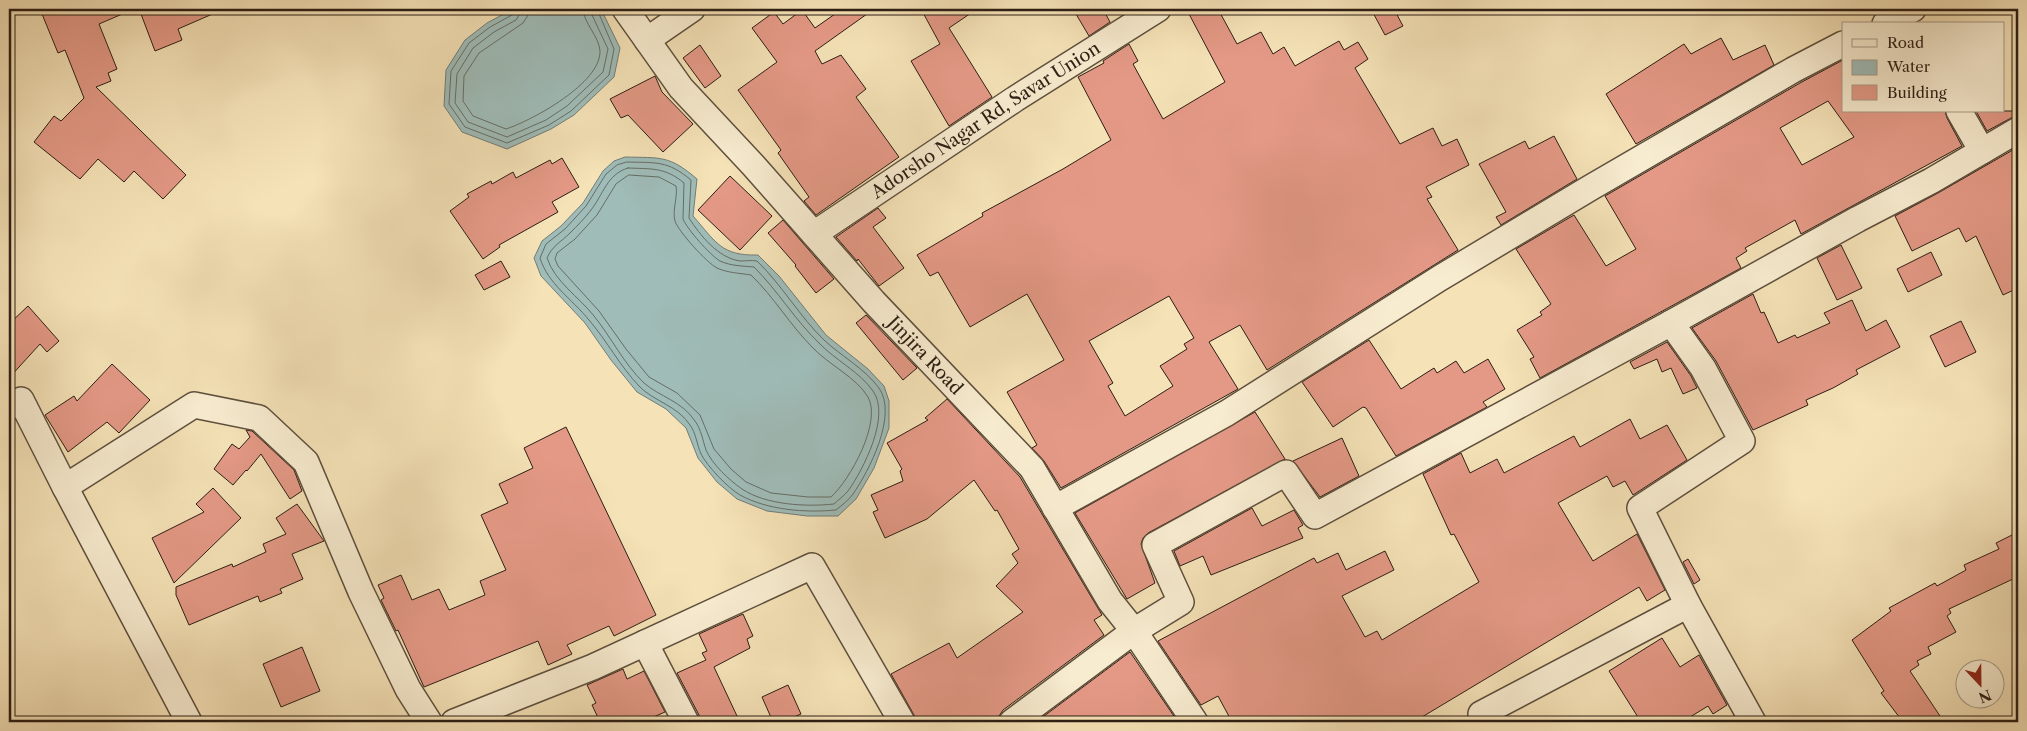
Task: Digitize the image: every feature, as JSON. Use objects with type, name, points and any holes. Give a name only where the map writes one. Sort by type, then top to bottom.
[{"type":"street","name":"Jinjira Road","points":[[625,9],[681,88],[753,165],[874,302],[1032,468],[1110,601],[1134,631],[1195,722]]},
{"type":"street","points":[[647,40],[692,9]]},
{"type":"street","name":"Adorsho Nagar Rd, Savar Union","points":[[814,234],[1015,99],[1158,9]]},
{"type":"street","points":[[1055,508],[1227,413],[1440,278],[1793,70],[1842,45]]},
{"type":"street","points":[[1960,112],[1982,151]]},
{"type":"street","points":[[1012,722],[1134,631],[1181,602],[1155,545],[1286,473],[1315,516],[1930,181],[2018,130]]},
{"type":"street","points":[[1671,323],[1703,368],[1742,441],[1640,508],[1744,719]]},
{"type":"street","points":[[9,407],[21,400],[189,722]]},
{"type":"street","points":[[65,487],[194,405],[259,418],[306,462],[361,592],[408,689],[429,722]]},
{"type":"street","points":[[454,722],[593,667],[812,566],[902,722]]},
{"type":"street","points":[[1477,719],[1688,605]]},
{"type":"street","points":[[645,643],[686,722]]},
{"type":"water","points":[[513,9],[601,9],[620,48],[614,77],[574,115],[551,129],[507,149],[462,132],[444,106],[446,70],[465,40],[487,23]]},
{"type":"water","points":[[625,157],[664,159],[679,166],[697,179],[693,216],[714,240],[720,246],[735,253],[758,255],[779,276],[826,335],[868,369],[884,386],[889,401],[889,428],[874,468],[856,499],[838,516],[807,516],[767,511],[737,499],[717,482],[698,458],[686,428],[666,409],[637,392],[611,360],[585,323],[541,276],[534,258],[542,241],[561,226],[583,203],[603,171],[614,161]]},
{"type":"building","points":[[54,9],[134,9],[99,24],[117,69],[108,73],[111,81],[96,87],[186,175],[163,199],[134,171],[124,182],[98,159],[80,179],[34,142],[54,116],[61,121],[84,98],[65,50],[58,53],[42,14]]},
{"type":"building","points":[[154,9],[224,9],[178,29],[182,40],[155,51],[141,14]]},
{"type":"building","points":[[842,9],[874,9],[815,51],[822,64],[841,55],[866,89],[856,97],[899,157],[816,215],[804,201],[809,197],[778,153],[781,150],[738,90],[777,62],[752,28],[774,12],[783,24],[802,10],[815,28]]},
{"type":"building","points":[[921,9],[977,9],[949,28],[992,97],[949,126],[911,61],[940,44]]},
{"type":"building","points":[[1073,9],[1103,9],[1110,22],[1089,36]]},
{"type":"building","points":[[1199,9],[1218,9],[1237,44],[1261,32],[1273,54],[1284,47],[1295,66],[1339,41],[1344,50],[1358,42],[1368,59],[1355,68],[1400,144],[1433,128],[1442,146],[1457,139],[1469,165],[1426,187],[1432,197],[1427,199],[1458,250],[1267,370],[1240,325],[1209,342],[1238,389],[1061,488],[1044,461],[1032,448],[1037,445],[1007,392],[1064,360],[1027,294],[970,327],[938,272],[930,276],[917,255],[983,216],[982,213],[1063,169],[1111,140],[1078,77],[1104,63],[1103,61],[1129,44],[1138,61],[1133,64],[1163,119],[1225,82],[1189,14]],"holes":[[[1169,296],[1194,338],[1184,344],[1187,349],[1160,366],[1173,386],[1125,416],[1108,386],[1113,383],[1089,341]]]},
{"type":"building","points":[[1371,9],[1394,9],[1403,26],[1385,35]]},
{"type":"building","points":[[1721,38],[1733,60],[1765,45],[1774,65],[1636,144],[1606,94],[1684,44],[1691,54]]},
{"type":"building","points":[[700,45],[721,76],[705,88],[683,58]]},
{"type":"building","points":[[1842,61],[1842,112],[1945,112],[1962,146],[1801,234],[1795,220],[1745,248],[1747,251],[1736,258],[1741,268],[1540,378],[1530,359],[1534,357],[1517,330],[1542,315],[1540,312],[1551,304],[1516,249],[1574,215],[1606,266],[1636,249],[1605,196]],"holes":[[[1828,101],[1854,137],[1802,165],[1780,128]]]},
{"type":"building","points":[[655,76],[662,92],[693,124],[663,152],[628,115],[621,118],[610,99]]},
{"type":"building","points":[[2018,111],[2018,116],[1987,131],[1977,112]]},
{"type":"building","points":[[1554,136],[1577,179],[1501,225],[1496,217],[1506,212],[1479,164],[1525,141],[1529,149]]},
{"type":"building","points":[[2018,147],[2018,288],[2003,295],[1976,236],[1966,242],[1959,228],[1912,251],[1895,216]]},
{"type":"building","points":[[562,158],[579,187],[552,202],[558,212],[499,245],[500,247],[483,259],[450,211],[469,197],[467,194],[491,181],[492,184],[513,172],[516,178],[550,160],[552,164]]},
{"type":"building","points":[[730,176],[772,216],[740,250],[698,210]]},
{"type":"building","points":[[878,208],[886,218],[873,227],[904,268],[879,286],[858,259],[857,261],[836,237]]},
{"type":"building","points":[[783,220],[834,279],[816,293],[796,265],[768,233]]},
{"type":"building","points":[[1841,245],[1862,288],[1837,300],[1817,258]]},
{"type":"building","points":[[1931,252],[1942,275],[1908,292],[1897,269]]},
{"type":"building","points":[[501,261],[510,277],[484,290],[475,275]]},
{"type":"building","points":[[1753,294],[1761,313],[1764,312],[1778,343],[1795,335],[1797,338],[1830,323],[1824,313],[1852,300],[1866,331],[1886,320],[1900,347],[1856,370],[1858,374],[1806,400],[1808,405],[1753,430],[1716,361],[1692,328]]},
{"type":"building","points":[[28,306],[59,341],[47,352],[40,344],[9,378],[9,324]]},
{"type":"building","points":[[866,315],[917,368],[903,380],[856,323]]},
{"type":"building","points":[[1961,321],[1976,352],[1945,367],[1930,336]]},
{"type":"building","points":[[1369,340],[1401,389],[1434,368],[1437,373],[1456,361],[1464,373],[1488,359],[1505,389],[1483,402],[1487,407],[1396,456],[1366,408],[1363,407],[1333,427],[1302,382]]},
{"type":"building","points":[[1667,342],[1691,376],[1697,388],[1683,394],[1671,368],[1662,372],[1657,359],[1634,369],[1630,362]]},
{"type":"building","points":[[112,364],[150,400],[119,433],[107,422],[68,452],[45,415],[74,396],[77,401]]},
{"type":"building","points":[[947,399],[1020,477],[1102,615],[1094,620],[1104,635],[1003,710],[998,722],[916,722],[891,674],[949,643],[957,658],[1023,612],[996,586],[1018,563],[1012,554],[1019,549],[997,510],[995,511],[974,480],[927,519],[885,538],[873,512],[878,510],[871,495],[903,481],[900,471],[902,469],[887,443],[928,420],[925,418]]},
{"type":"building","points":[[1255,412],[1285,459],[1148,533],[1143,538],[1141,544],[1155,583],[1127,599],[1075,513]]},
{"type":"building","points":[[1630,419],[1640,439],[1667,425],[1687,460],[1633,495],[1625,481],[1613,487],[1607,476],[1558,503],[1593,561],[1637,534],[1665,590],[1647,601],[1639,587],[1422,717],[1425,722],[1232,722],[1218,696],[1201,705],[1158,641],[1314,558],[1317,563],[1338,553],[1346,570],[1385,551],[1394,570],[1342,596],[1365,637],[1377,631],[1382,640],[1479,582],[1454,534],[1451,535],[1423,474],[1461,453],[1470,473],[1497,459],[1504,473],[1574,436],[1580,447]]},
{"type":"building","points":[[566,427],[656,615],[614,636],[609,626],[567,645],[572,654],[548,665],[538,641],[424,687],[398,630],[396,631],[381,600],[384,598],[378,585],[401,575],[412,600],[439,589],[449,610],[485,595],[480,581],[506,570],[481,515],[508,503],[499,484],[533,468],[524,448]]},
{"type":"building","points":[[246,430],[252,431],[294,470],[302,491],[290,499],[261,454],[233,485],[214,469],[232,444],[239,449],[250,437]]},
{"type":"building","points":[[1342,438],[1359,476],[1320,497],[1293,461]]},
{"type":"building","points":[[213,488],[241,518],[174,583],[152,538],[204,512],[196,504]]},
{"type":"building","points":[[297,504],[324,541],[292,554],[303,579],[280,589],[282,593],[260,602],[258,596],[189,625],[176,595],[176,587],[232,564],[233,567],[266,552],[263,544],[286,534],[276,518]]},
{"type":"building","points":[[1252,508],[1262,526],[1294,510],[1303,525],[1298,528],[1303,538],[1211,575],[1203,556],[1180,566],[1174,551]]},
{"type":"building","points":[[2018,532],[2018,589],[2013,579],[1949,609],[1951,613],[1947,616],[1956,632],[1928,647],[1931,654],[1917,661],[1919,665],[1910,671],[1944,722],[1903,722],[1881,693],[1884,691],[1852,640],[1891,611],[1889,608],[1935,583],[1937,586],[1966,570],[1964,565],[1999,549],[1996,543]]},
{"type":"building","points":[[1688,559],[1700,580],[1694,584],[1683,562]]},
{"type":"building","points":[[743,614],[753,636],[747,639],[750,648],[714,667],[737,716],[724,722],[700,722],[699,715],[677,673],[706,660],[702,653],[707,651],[699,634]]},
{"type":"building","points":[[1662,638],[1680,667],[1699,655],[1727,705],[1713,714],[1708,706],[1682,722],[1641,722],[1609,671]]},
{"type":"building","points":[[302,647],[320,691],[281,707],[263,664]]},
{"type":"building","points":[[1130,652],[1178,722],[1036,722]]},
{"type":"building","points":[[623,669],[627,679],[644,671],[665,712],[642,722],[600,722],[592,705],[596,703],[587,685]]},
{"type":"building","points":[[788,685],[801,714],[782,722],[773,722],[762,697]]}]
